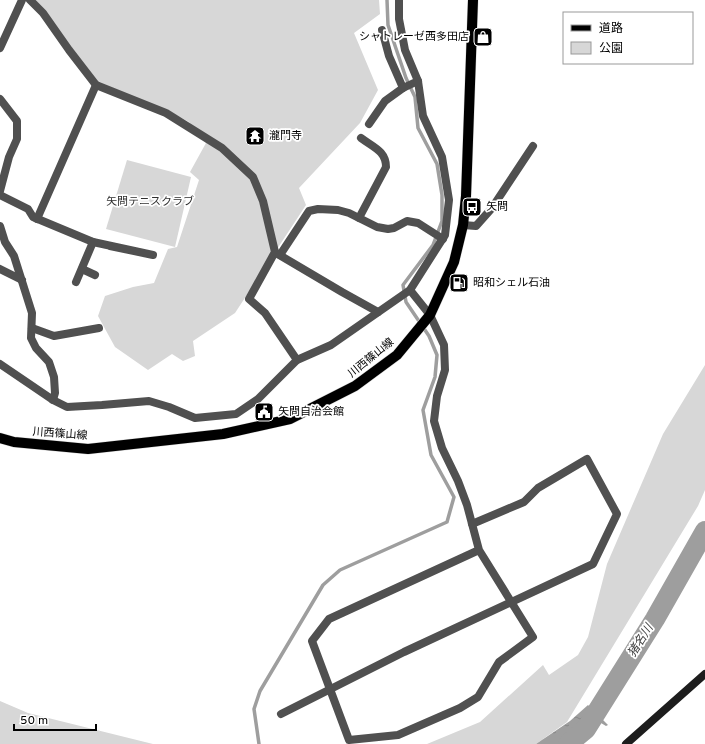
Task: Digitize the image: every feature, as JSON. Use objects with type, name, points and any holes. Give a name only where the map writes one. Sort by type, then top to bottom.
[{"type":"main road","name":"川西篠山線","points":[[0,438],[14,442],[88,449],[223,434],[290,419],[356,386],[397,355],[430,315],[454,262],[463,225],[466,196],[473,0]]},
{"type":"main road","points":[[626,744],[705,674]]},
{"type":"street","points":[[0,48],[22,0]]},
{"type":"street","points":[[30,0],[43,13],[96,85],[166,112],[222,148],[253,177],[263,201],[277,254],[378,312]]},
{"type":"street","points":[[0,364],[53,400],[67,407],[102,406],[148,401],[169,407],[195,418],[236,414],[258,399],[298,360],[330,345],[410,290],[445,235],[449,200],[442,157],[423,116],[418,82],[405,50],[400,19],[399,0]]},
{"type":"street","points":[[382,30],[390,56],[403,88]]},
{"type":"street","points":[[369,124],[385,101],[403,88],[418,82]]},
{"type":"street","points":[[37,219],[96,85]]},
{"type":"street","points":[[0,99],[17,121],[17,139],[9,157],[0,191]]},
{"type":"street","points":[[359,218],[386,167],[386,161],[383,154],[361,138]]},
{"type":"street","points":[[463,225],[476,226],[492,208],[533,146]]},
{"type":"street","points":[[0,195],[28,208],[33,218],[93,242],[153,255],[110,246]]},
{"type":"street","points":[[298,360],[265,313],[249,299],[277,254],[309,212],[318,209],[338,210],[349,213],[377,227],[388,229],[394,228],[407,221],[418,224],[443,239]]},
{"type":"street","points":[[0,226],[5,242],[14,256],[32,313],[31,338],[36,348],[49,362],[54,377],[55,393],[53,400]]},
{"type":"street","points":[[76,282],[93,242]]},
{"type":"street","points":[[0,269],[22,280]]},
{"type":"street","points":[[82,269],[95,275]]},
{"type":"street","points":[[410,290],[430,315],[444,345],[445,370],[437,396],[434,421],[442,448],[458,481],[479,550],[533,637],[499,662],[478,697],[460,708],[398,735],[349,740],[312,641],[329,619],[479,550]]},
{"type":"street","points":[[32,328],[54,336],[99,328]]},
{"type":"street","points":[[281,714],[404,652],[593,564],[617,514],[587,459],[538,488],[524,502],[472,524]]},
{"type":"green space","points":[[33,0],[379,0],[380,14],[354,33],[378,90],[360,123],[299,188],[306,205],[235,313],[193,341],[195,356],[183,361],[172,354],[148,370],[115,347],[98,316],[105,296],[133,287],[154,283],[168,249],[177,247],[199,180],[190,172],[206,143],[189,122],[169,111],[97,83]]},
{"type":"green space","name":"矢問テニスクラブ","points":[[127,160],[191,177],[175,247],[106,229]]},
{"type":"green space","points":[[705,365],[705,490],[698,506],[567,722],[536,744],[427,744],[480,722],[543,665],[549,675],[578,655],[588,637],[607,564],[663,434]]},
{"type":"green space","points":[[0,701],[28,713],[153,744],[0,744]]},
{"type":"water","points":[[588,705],[608,725],[606,726],[601,723],[592,736],[589,735],[582,744],[536,744],[570,721]]},
{"type":"waterway","points":[[259,744],[254,709],[260,691],[323,585],[340,570],[447,522],[454,497],[431,455],[423,410],[435,377],[437,355],[429,336],[406,302],[403,285],[433,245],[442,221],[442,195],[437,164],[418,128],[415,97],[406,78],[388,25],[387,0]]},
{"type":"waterway","name":"猪名川","points":[[568,744],[586,729],[655,619],[705,531]]},
{"type":"place","name":"シャトレーゼ西多田店","points":[[483,37]]},
{"type":"place","name":"瀧門寺","points":[[255,136]]},
{"type":"place","name":"矢問","points":[[472,207]]},
{"type":"place","name":"昭和シェル石油","points":[[459,283]]},
{"type":"place","name":"矢問自治会館","points":[[264,412]]}]
